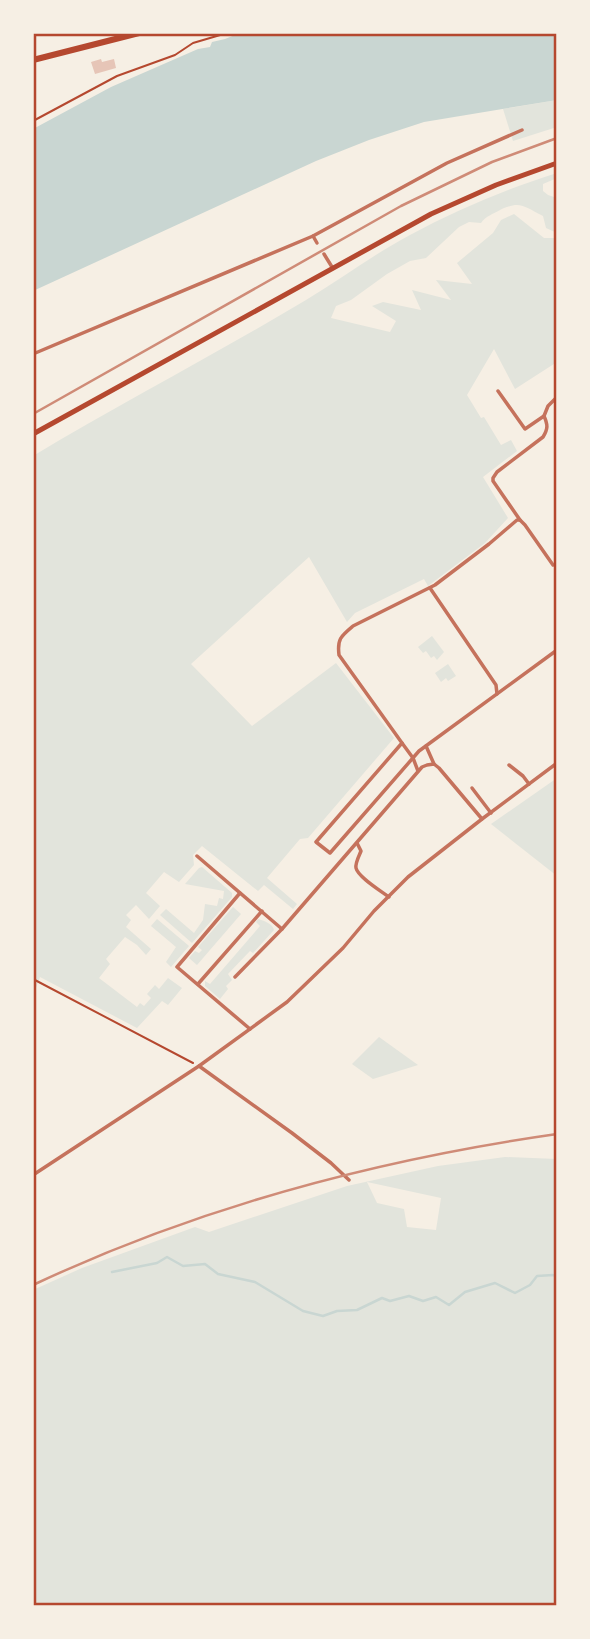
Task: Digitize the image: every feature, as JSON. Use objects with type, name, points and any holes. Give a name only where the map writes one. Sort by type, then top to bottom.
[{"type":"main road","points":[[33,60],[111,37],[139,33]]},
{"type":"main road","points":[[33,434],[420,220],[466,197],[557,163]]},
{"type":"street","points":[[33,354],[313,236],[447,163],[523,130]]},
{"type":"street","points":[[313,236],[317,243]]},
{"type":"street","points":[[324,254],[332,268]]},
{"type":"street","points":[[498,391],[525,429],[544,416],[548,406],[557,397]]},
{"type":"street","points":[[544,416],[548,430],[543,437],[497,472],[493,481],[553,565]]},
{"type":"street","points":[[418,772],[413,758],[339,655],[338,644],[343,634],[353,626],[429,588],[489,544],[513,521],[520,520]]},
{"type":"street","points":[[429,588],[496,685],[497,694]]},
{"type":"street","points":[[402,743],[316,842],[330,853],[426,746],[557,650]]},
{"type":"street","points":[[426,746],[433,764],[482,819]]},
{"type":"street","points":[[33,1175],[199,1066],[288,1002],[343,948],[374,911],[408,877],[557,763]]},
{"type":"street","points":[[235,977],[282,929],[418,772],[433,764]]},
{"type":"street","points":[[509,765],[529,784]]},
{"type":"street","points":[[472,788],[491,813]]},
{"type":"street","points":[[357,843],[361,850],[356,869],[389,897]]},
{"type":"street","points":[[197,856],[282,929]]},
{"type":"street","points":[[240,893],[177,967],[250,1029]]},
{"type":"street","points":[[198,985],[262,911]]},
{"type":"street","points":[[199,1066],[292,1133],[349,1180]]},
{"type":"path","points":[[33,121],[117,76],[175,55],[192,43],[227,33]]},
{"type":"path","points":[[33,978],[199,1066]]},
{"type":"shaded area","points":[[240,33],[557,33],[557,100],[424,122],[369,140],[316,161],[33,291],[33,129],[111,87],[198,49],[210,47],[212,42]]},
{"type":"shaded area","points":[[557,100],[557,127],[513,141],[503,109]]},
{"type":"shaded area","points":[[557,173],[557,178],[543,184],[543,191],[557,198],[557,233],[546,228],[543,216],[518,205],[507,207],[481,223],[469,222],[459,227],[426,258],[410,261],[351,300],[336,306],[331,318],[390,332],[396,321],[372,306],[383,302],[421,310],[412,290],[451,300],[436,280],[472,284],[457,263],[493,233],[501,220],[514,214],[544,238],[557,238],[557,362],[515,389],[494,349],[467,395],[501,445],[511,440],[517,451],[483,477],[508,518],[485,543],[428,586],[424,579],[355,613],[347,622],[309,557],[191,664],[252,726],[336,663],[394,738],[308,838],[300,839],[267,878],[297,904],[293,909],[264,885],[258,891],[202,846],[193,855],[194,865],[179,882],[164,872],[146,893],[160,906],[149,919],[136,905],[126,915],[131,920],[126,927],[151,949],[146,955],[125,937],[106,959],[110,964],[99,978],[137,1007],[140,1003],[144,1006],[151,998],[147,994],[155,985],[159,989],[168,978],[182,988],[168,1005],[162,1001],[137,1028],[40,977],[33,996],[33,456],[272,320],[410,235],[482,201]]},
{"type":"shaded area","points":[[432,636],[444,652],[437,660],[434,656],[431,658],[426,651],[423,653],[418,647]]},
{"type":"shaded area","points":[[448,664],[456,676],[441,682],[435,673]]},
{"type":"shaded area","points":[[557,778],[557,876],[491,824]]},
{"type":"shaded area","points":[[202,867],[232,893],[232,897],[192,943],[160,915],[166,909],[194,933],[203,920],[205,904],[217,906],[219,898],[223,899],[224,891],[185,884]]},
{"type":"shaded area","points":[[233,907],[241,914],[197,965],[189,958],[195,951],[199,953],[202,950],[198,947]]},
{"type":"shaded area","points":[[157,919],[189,946],[171,967],[166,962],[176,947],[151,926]]},
{"type":"shaded area","points":[[258,919],[270,924],[274,930],[253,953],[250,951],[228,974],[232,980],[220,999],[205,986],[205,981],[210,984],[260,926],[256,922]]},
{"type":"shaded area","points":[[379,1037],[418,1065],[373,1079],[352,1064]]},
{"type":"shaded area","points":[[505,1157],[557,1159],[557,1606],[33,1606],[33,1290],[82,1268],[195,1227],[209,1232],[347,1186],[438,1166]],"holes":[[[367,1182],[441,1198],[436,1230],[407,1227],[404,1209],[377,1203]]]},
{"type":"building","points":[[101,59],[102,62],[114,59],[116,68],[95,74],[91,62]]},
{"type":"waterway","points":[[112,1272],[157,1263],[167,1257],[183,1266],[205,1264],[218,1274],[255,1282],[303,1311],[323,1316],[337,1311],[357,1310],[382,1298],[390,1301],[409,1296],[423,1301],[436,1297],[449,1305],[465,1292],[495,1283],[515,1293],[530,1285],[537,1276],[557,1277]]},
{"type":"railway","points":[[33,414],[401,206],[492,162],[557,138]]},
{"type":"railway","points":[[33,1285],[159,1232],[289,1190],[422,1158],[557,1134]]}]
